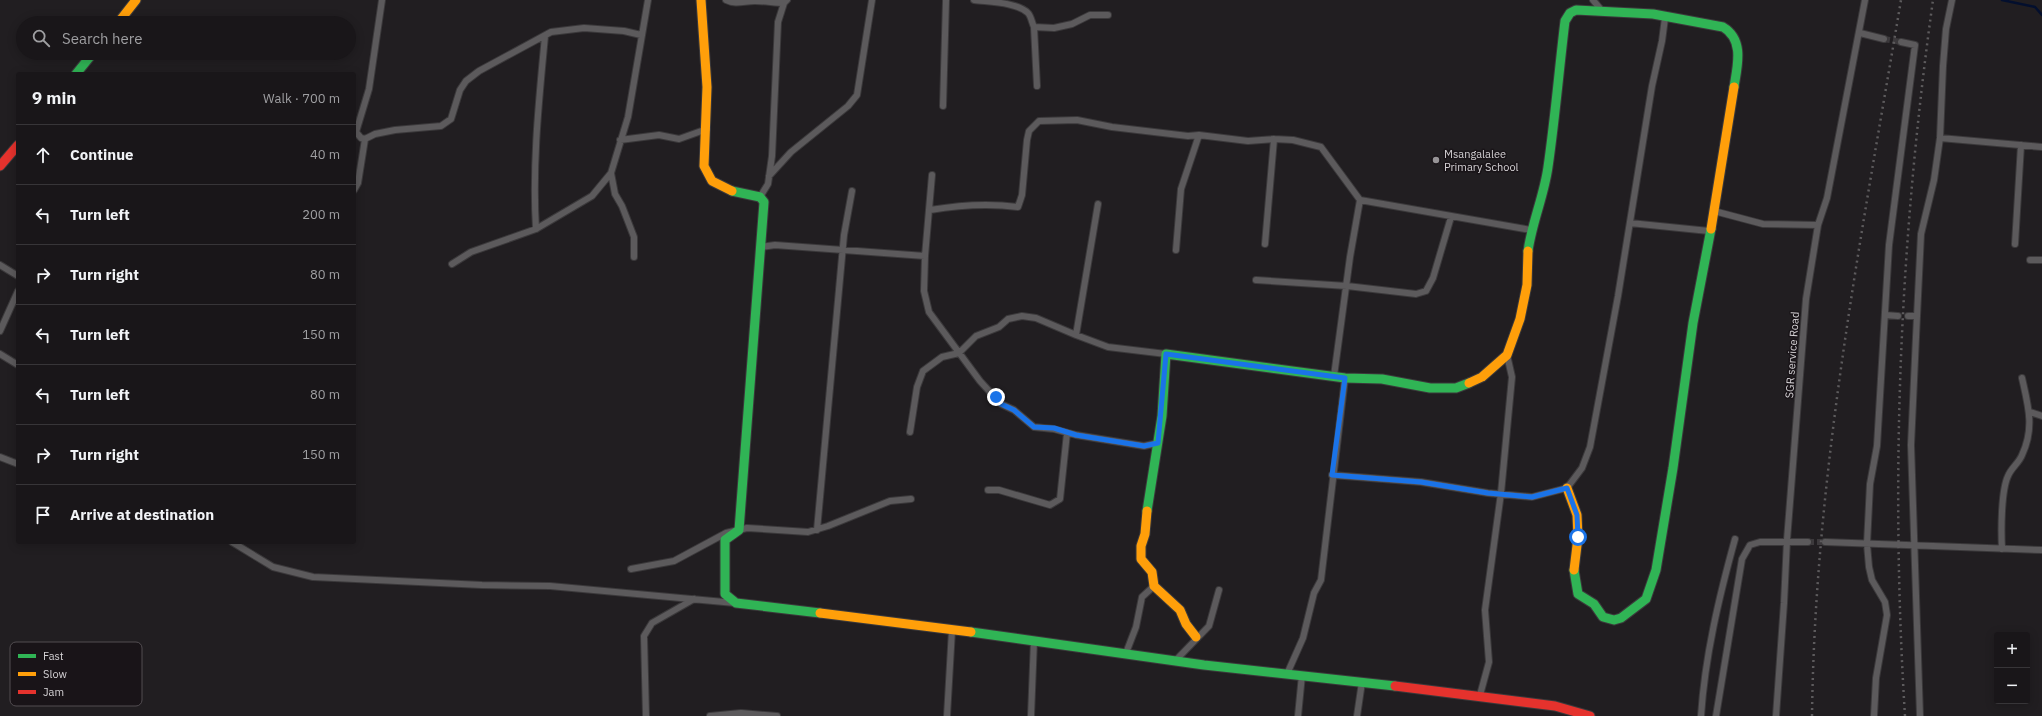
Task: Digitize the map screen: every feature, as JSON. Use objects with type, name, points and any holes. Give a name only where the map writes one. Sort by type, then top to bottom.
[{"type":"street","points":[[123,16],[136,0]]},
{"type":"street","points":[[365,139],[356,132],[368,89],[382,0]]},
{"type":"street","points":[[452,264],[471,252],[536,229],[592,196],[611,173],[628,117],[640,35],[648,0]]},
{"type":"street","points":[[701,0],[707,87],[704,166],[707,177],[721,188],[760,197],[764,202],[739,530]]},
{"type":"street","points":[[726,0],[732,3],[786,1],[778,22],[772,156],[768,184],[760,197]]},
{"type":"street","points":[[769,176],[791,152],[848,106],[857,95],[872,0]]},
{"type":"street","points":[[943,106],[946,0]]},
{"type":"street","points":[[974,0],[1000,2],[1011,5],[1028,13],[1034,27],[1037,86]]},
{"type":"street","points":[[1593,0],[1603,12]]},
{"type":"street","name":"SGR service Road","points":[[1776,716],[1787,540],[1806,298],[1818,225],[1827,198],[1860,33],[1865,0]]},
{"type":"street","points":[[1920,716],[1911,445],[1921,234],[1934,180],[1940,138],[1946,29],[1952,0]]},
{"type":"street","points":[[910,432],[917,387],[923,371],[942,357],[959,353],[976,336],[999,327],[1008,319],[1022,316],[1036,318],[1108,348],[1166,354],[1345,378],[1382,379],[1430,388],[1456,388],[1482,377],[1507,355],[1520,319],[1526,291],[1532,230],[1542,197],[1548,168],[1565,21],[1570,13],[1576,10],[1653,14],[1665,18],[1708,24],[1728,30],[1734,38],[1738,52],[1738,61],[1714,211],[1709,231],[1693,323],[1673,468],[1656,570],[1646,599],[1621,618],[1614,620],[1603,617],[1594,604],[1578,594],[1574,567],[1578,537],[1577,515],[1567,488]]},
{"type":"street","points":[[1034,27],[1054,28],[1072,24],[1090,15],[1108,15]]},
{"type":"street","points":[[1332,475],[1421,482],[1488,493],[1532,497],[1567,488],[1582,468],[1590,447],[1604,377],[1665,18]]},
{"type":"street","points":[[365,139],[375,134],[395,130],[441,126],[451,119],[460,90],[466,82],[479,71],[545,36],[563,30],[584,28],[624,31],[640,35]]},
{"type":"street","points":[[1860,33],[1884,39]]},
{"type":"street","points":[[536,229],[534,206],[536,138],[545,36]]},
{"type":"street","points":[[1874,716],[1876,678],[1887,615],[1885,602],[1872,580],[1867,544],[1870,484],[1877,446],[1889,245],[1915,45],[1901,42]]},
{"type":"street","points":[[78,72],[87,60]]},
{"type":"street","points":[[930,210],[956,206],[1000,205],[1018,207],[1022,195],[1029,131],[1039,121],[1077,120],[1112,127],[1188,136],[1199,135],[1248,141],[1293,140],[1321,147],[1360,200],[1532,230]]},
{"type":"street","points":[[620,140],[659,135],[679,140],[706,129]]},
{"type":"street","points":[[1176,250],[1182,189],[1199,135]]},
{"type":"street","points":[[1940,138],[2042,147]]},
{"type":"street","points":[[356,186],[358,183],[365,139]]},
{"type":"street","points":[[1264,244],[1274,140]]},
{"type":"street","points":[[2015,244],[2021,145]]},
{"type":"street","points":[[0,166],[16,147]]},
{"type":"street","points":[[611,173],[615,194],[622,206],[634,237],[634,257]]},
{"type":"street","points":[[932,175],[925,256],[924,291],[929,312],[980,381],[1001,404],[1014,410],[1034,427],[1054,428],[1067,433],[1144,446],[1158,443]]},
{"type":"street","points":[[817,530],[844,249],[852,191]]},
{"type":"street","points":[[1334,376],[1350,257],[1360,200]]},
{"type":"street","points":[[1076,335],[1098,204]]},
{"type":"street","points":[[1714,211],[1763,224],[1818,225]]},
{"type":"street","points":[[1256,280],[1347,286],[1416,294],[1426,291],[1433,278],[1452,217]]},
{"type":"street","points":[[1630,223],[1709,231]]},
{"type":"street","points":[[761,247],[775,245],[925,256]]},
{"type":"street","points":[[2030,260],[2042,260]]},
{"type":"street","points":[[0,265],[16,275]]},
{"type":"street","points":[[0,331],[16,295]]},
{"type":"street","points":[[1885,315],[1898,316]]},
{"type":"street","points":[[1908,316],[1917,316]]},
{"type":"street","points":[[0,354],[16,364]]},
{"type":"street","points":[[1166,354],[1158,443],[1145,522],[1145,534],[1141,546],[1142,559],[1152,572],[1154,586],[1180,610],[1186,624],[1196,637]]},
{"type":"street","points":[[1480,695],[1489,662],[1485,610],[1501,493],[1512,377],[1507,355]]},
{"type":"street","points":[[1287,674],[1303,638],[1314,593],[1321,580],[1332,475],[1345,378]]},
{"type":"street","points":[[2002,549],[2001,527],[2008,476],[2022,456],[2029,427],[2030,412],[2022,378]]},
{"type":"street","points":[[2030,412],[2042,416]]},
{"type":"street","points":[[988,490],[999,490],[1050,505],[1060,499],[1067,433]]},
{"type":"street","points":[[0,457],[16,463]]},
{"type":"street","points":[[632,569],[674,561],[726,533],[746,528],[808,532],[817,530],[890,500],[911,499]]},
{"type":"street","points":[[736,603],[725,594],[725,540],[739,530]]},
{"type":"street","points":[[1701,716],[1703,681],[1720,594],[1735,539]]},
{"type":"street","points":[[1716,716],[1742,559],[1750,545],[1760,542],[1787,540],[1808,542]]},
{"type":"street","points":[[1825,542],[1914,547],[2042,550]]},
{"type":"street","points":[[235,544],[273,567],[313,577],[482,585],[550,586],[736,603],[1034,640],[1287,674],[1480,695],[1554,706],[1590,716]]},
{"type":"street","points":[[1126,653],[1136,627],[1142,597],[1154,586]]},
{"type":"street","points":[[1176,660],[1196,637],[1209,626],[1219,590]]},
{"type":"street","points":[[646,716],[644,636],[652,623],[694,600]]},
{"type":"street","points":[[947,716],[952,630]]},
{"type":"street","points":[[1031,716],[1034,640]]},
{"type":"street","points":[[1298,716],[1302,675]]},
{"type":"street","points":[[1357,716],[1362,682]]},
{"type":"street","points":[[710,716],[741,713],[777,716]]},
{"type":"waterway","points":[[2002,0],[2035,7],[2042,15]]},
{"type":"tunnel","points":[[1884,39],[1901,42]]},
{"type":"tunnel","points":[[1808,542],[1825,542]]},
{"type":"railway","points":[[1812,716],[1815,626],[1831,446],[1856,267],[1901,0]]},
{"type":"railway","points":[[1905,716],[1898,537],[1901,357],[1913,178],[1933,0]]},
{"type":"traffic: fast","points":[[1528,251],[1548,167],[1565,21],[1570,13],[1576,10],[1653,14],[1723,27],[1730,32],[1737,46],[1738,63],[1734,87]]},
{"type":"traffic: fast","points":[[78,72],[87,60]]},
{"type":"traffic: fast","points":[[732,191],[760,197],[764,202],[739,530],[725,540],[725,594],[736,603],[820,613]]},
{"type":"traffic: fast","points":[[1574,570],[1578,594],[1594,604],[1603,617],[1614,620],[1621,618],[1646,599],[1656,570],[1673,468],[1693,323],[1711,229]]},
{"type":"traffic: fast","points":[[1147,511],[1162,416],[1166,354],[1345,378],[1382,379],[1430,388],[1456,388],[1469,383]]},
{"type":"traffic: fast","points":[[971,632],[1204,665],[1395,686]]},
{"type":"traffic: slow","points":[[123,16],[136,0]]},
{"type":"traffic: slow","points":[[701,0],[707,87],[704,166],[712,181],[732,191]]},
{"type":"traffic: slow","points":[[1711,229],[1734,87]]},
{"type":"traffic: slow","points":[[1469,383],[1482,377],[1507,355],[1520,319],[1527,285],[1528,251]]},
{"type":"traffic: slow","points":[[1567,488],[1577,515],[1578,537],[1574,570]]},
{"type":"traffic: slow","points":[[1147,511],[1145,534],[1141,546],[1141,559],[1152,572],[1154,586],[1180,610],[1186,624],[1196,637]]},
{"type":"traffic: slow","points":[[820,613],[971,632]]},
{"type":"traffic: jam","points":[[0,166],[16,147]]},
{"type":"traffic: jam","points":[[1395,686],[1555,706],[1590,716]]},
{"type":"place","name":"Msangalalee Primary School","points":[[1436,160]]},
{"type":"route","points":[[996,397],[1001,404],[1014,410],[1034,427],[1054,428],[1076,435],[1144,446],[1158,443],[1162,416],[1162,389],[1166,354],[1345,378],[1332,475],[1421,482],[1488,493],[1532,497],[1567,488],[1577,515],[1578,537]]}]
